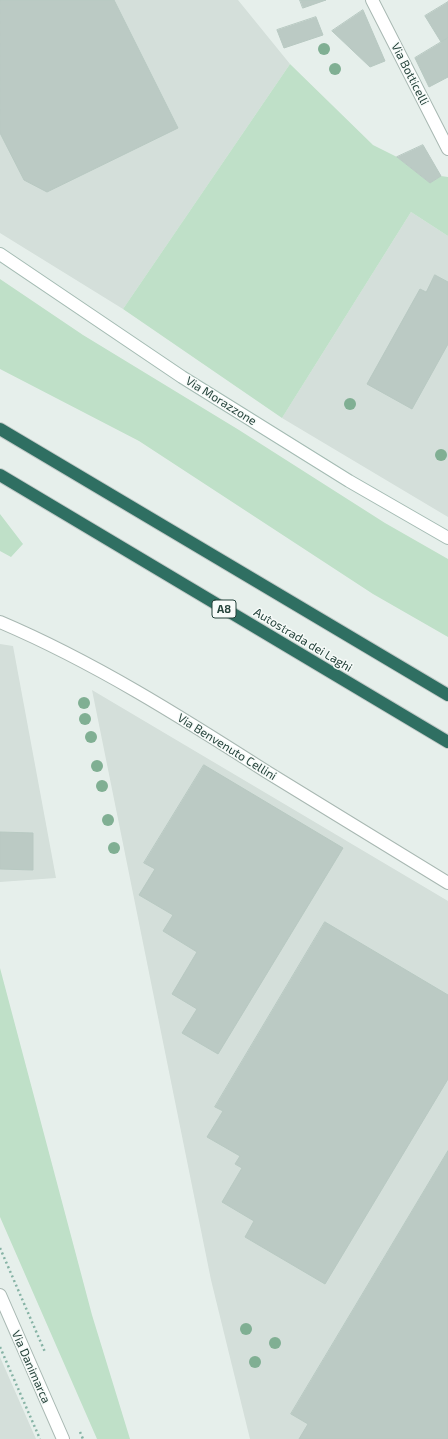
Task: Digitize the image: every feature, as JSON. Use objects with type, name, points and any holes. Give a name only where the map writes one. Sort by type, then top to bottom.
[{"type":"highway","points":[[0,429],[448,695]]},
{"type":"highway","name":"Autostrada dei Laghi","points":[[0,475],[448,742]]},
{"type":"street","name":"Via Botticelli","points":[[372,0],[448,149]]},
{"type":"street","name":"Via Morazzone","points":[[0,254],[182,378],[349,481],[448,538]]},
{"type":"street","name":"Via Benvenuto Cellini","points":[[0,622],[39,639],[80,660],[179,717],[448,883]]},
{"type":"street","name":"Via Danimarca","points":[[0,1295],[63,1439]]},
{"type":"path","points":[[0,1248],[46,1354]]},
{"type":"path","points":[[0,1347],[40,1439]]},
{"type":"path","points":[[77,1425],[83,1439]]},
{"type":"shaded area","points":[[0,0],[238,0],[290,64],[123,309],[0,233]]},
{"type":"shaded area","points":[[411,212],[448,236],[448,517],[282,418]]},
{"type":"shaded area","points":[[0,644],[13,646],[56,878],[0,882]]},
{"type":"shaded area","points":[[92,690],[448,901],[448,1439],[250,1439],[211,1280]]},
{"type":"shaded area","points":[[0,1357],[36,1439],[0,1439]]},
{"type":"green space","points":[[290,64],[373,145],[397,157],[430,183],[441,176],[448,177],[448,236],[411,212],[282,418],[123,309]]},
{"type":"green space","points":[[0,279],[83,335],[239,430],[385,523],[448,559],[448,637],[373,594],[139,441],[0,369]]},
{"type":"green space","points":[[0,514],[23,544],[11,557],[0,551]]},
{"type":"green space","points":[[0,968],[92,1315],[130,1439],[97,1439],[0,1217]]},
{"type":"building","points":[[0,0],[114,0],[178,128],[47,192],[24,180],[0,133]]},
{"type":"building","points":[[300,0],[326,0],[303,8]]},
{"type":"building","points":[[448,2],[448,38],[441,42],[425,16]]},
{"type":"building","points":[[363,10],[385,61],[370,67],[332,31]]},
{"type":"building","points":[[316,17],[323,35],[284,48],[277,30]]},
{"type":"building","points":[[448,38],[448,77],[429,87],[415,58]]},
{"type":"building","points":[[423,145],[441,176],[430,183],[397,157]]},
{"type":"building","points":[[435,275],[448,282],[448,344],[412,409],[367,384],[420,289],[426,292]]},
{"type":"building","points":[[204,765],[343,848],[218,1054],[182,1033],[197,1009],[172,994],[197,952],[163,931],[173,915],[139,895],[155,869],[144,863]]},
{"type":"building","points":[[0,832],[33,833],[33,870],[0,869]]},
{"type":"building","points":[[325,922],[448,995],[448,1079],[325,1284],[245,1237],[254,1221],[222,1202],[242,1168],[235,1164],[240,1156],[207,1137],[223,1111],[215,1107]]},
{"type":"building","points":[[448,1151],[448,1439],[299,1439],[308,1424],[291,1414]]}]
